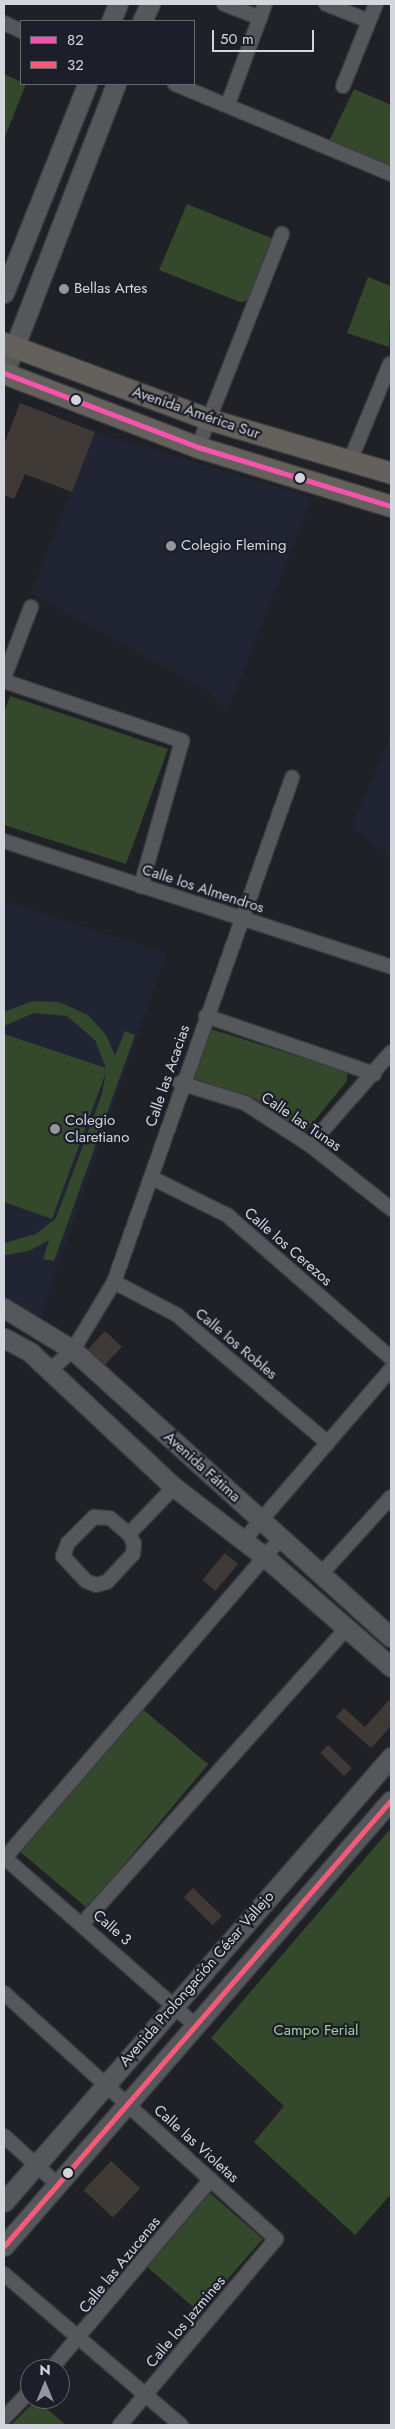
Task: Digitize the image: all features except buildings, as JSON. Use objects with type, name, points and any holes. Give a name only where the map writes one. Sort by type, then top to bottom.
[{"type":"main road","points":[[111,20],[118,4]]},
{"type":"main road","points":[[142,20],[150,4]]},
{"type":"main road","points":[[4,292],[86,85]]},
{"type":"main road","points":[[4,374],[9,345],[116,85]]},
{"type":"main road","name":"Avenida América Sur","points":[[9,345],[208,419],[391,473]]},
{"type":"main road","name":"Avenida América Sur","points":[[4,374],[198,447],[391,506]]},
{"type":"main road","name":"Avenida Fátima","points":[[4,1308],[73,1350],[280,1539],[388,1628]]},
{"type":"main road","name":"Avenida Fátima","points":[[4,1338],[50,1370],[174,1487],[265,1556],[348,1627],[391,1668]]},
{"type":"main road","name":"Avenida Prolongación César Vallejo","points":[[4,2202],[104,2084],[175,2006],[391,1757]]},
{"type":"main road","name":"Avenida Prolongación César Vallejo","points":[[4,2246],[56,2183],[391,1800]]},
{"type":"street","points":[[224,4],[260,18]]},
{"type":"street","points":[[228,104],[265,4]]},
{"type":"street","points":[[326,4],[369,21]]},
{"type":"street","points":[[343,86],[376,4]]},
{"type":"street","points":[[4,22],[20,30]]},
{"type":"street","points":[[178,85],[228,104],[391,174]]},
{"type":"street","points":[[198,447],[282,234]]},
{"type":"street","points":[[350,461],[390,364]]},
{"type":"street","points":[[30,608],[4,680],[182,741],[141,886]]},
{"type":"street","name":"Calle las Acacias","points":[[50,1370],[73,1350],[114,1282],[152,1178],[180,1083],[242,919],[292,778]]},
{"type":"street","name":"Calle los Almendros","points":[[4,841],[391,967]]},
{"type":"street","points":[[206,1016],[374,1074]]},
{"type":"street","points":[[310,1145],[374,1074],[391,1052]]},
{"type":"street","name":"Calle las Tunas","points":[[180,1083],[245,1103],[310,1145],[390,1206]]},
{"type":"street","name":"Calle los Cerezos","points":[[152,1178],[227,1214],[391,1358]]},
{"type":"street","name":"Calle los Robles","points":[[114,1282],[177,1315],[328,1443]]},
{"type":"street","points":[[244,1540],[262,1522],[391,1369]]},
{"type":"street","points":[[129,1534],[174,1487]]},
{"type":"street","points":[[321,1574],[391,1497]]},
{"type":"street","points":[[94,1517],[110,1518],[129,1534],[132,1554],[101,1585],[86,1581],[63,1556],[68,1543],[94,1517]]},
{"type":"street","points":[[4,1858],[280,1539]]},
{"type":"street","points":[[83,1924],[348,1627]]},
{"type":"street","name":"Calle 3","points":[[4,1858],[83,1924],[195,2025]]},
{"type":"street","name":"Calle las Violetas","points":[[4,1993],[276,2239]]},
{"type":"street","points":[[4,2136],[56,2183]]},
{"type":"street","name":"Calle las Azucenas","points":[[60,2359],[81,2337],[211,2179]]},
{"type":"street","name":"Calle los Jazmines","points":[[120,2425],[276,2239]]},
{"type":"street","points":[[4,2274],[81,2337],[181,2425]]},
{"type":"street","points":[[4,2418],[20,2401]]},
{"type":"shaded area","name":"Colegio Fleming","points":[[95,432],[312,498],[227,712],[208,691],[31,593]]},
{"type":"shaded area","points":[[391,734],[391,858],[352,827]]},
{"type":"shaded area","name":"Colegio Claretiano","points":[[4,901],[166,953],[40,1318],[4,1304]]},
{"type":"green space","points":[[4,74],[20,81],[20,85],[26,85],[4,139]]},
{"type":"green space","points":[[354,89],[391,105],[391,170],[329,141]]},
{"type":"green space","points":[[187,204],[276,240],[250,300],[240,302],[159,270]]},
{"type":"green space","points":[[368,277],[391,286],[389,347],[347,333]]},
{"type":"green space","points":[[10,696],[168,749],[126,864],[4,825],[4,712]]},
{"type":"green space","points":[[32,1001],[59,1002],[88,1015],[106,1035],[115,1056],[125,1031],[135,1035],[54,1261],[43,1259],[49,1240],[29,1251],[5,1255],[4,1243],[36,1234],[56,1218],[102,1094],[106,1072],[52,1219],[4,1202],[4,1034],[106,1068],[95,1040],[67,1016],[34,1013],[4,1026],[4,1012]]},
{"type":"green space","points":[[211,1029],[341,1070],[347,1074],[347,1081],[306,1131],[297,1129],[256,1099],[192,1078]]},
{"type":"green space","points":[[140,1707],[208,1764],[87,1908],[19,1851]]},
{"type":"green space","name":"Campo Ferial","points":[[391,1828],[391,2194],[355,2235],[254,2142],[284,2106],[211,2038]]},
{"type":"green space","points":[[210,2193],[263,2239],[199,2312],[146,2266]]},
{"type":"green space","points":[[27,2409],[47,2409],[66,2425],[11,2425]]},
{"type":"transit line","name":"82","points":[[4,373],[198,447],[391,506]]},
{"type":"transit line","name":"32","points":[[4,2246],[391,1800]]},
{"type":"place","name":"Bellas Artes","points":[[64,289]]},
{"type":"place","name":"Colegio Fleming","points":[[171,546]]},
{"type":"place","name":"Colegio Claretiano","points":[[55,1129]]}]
